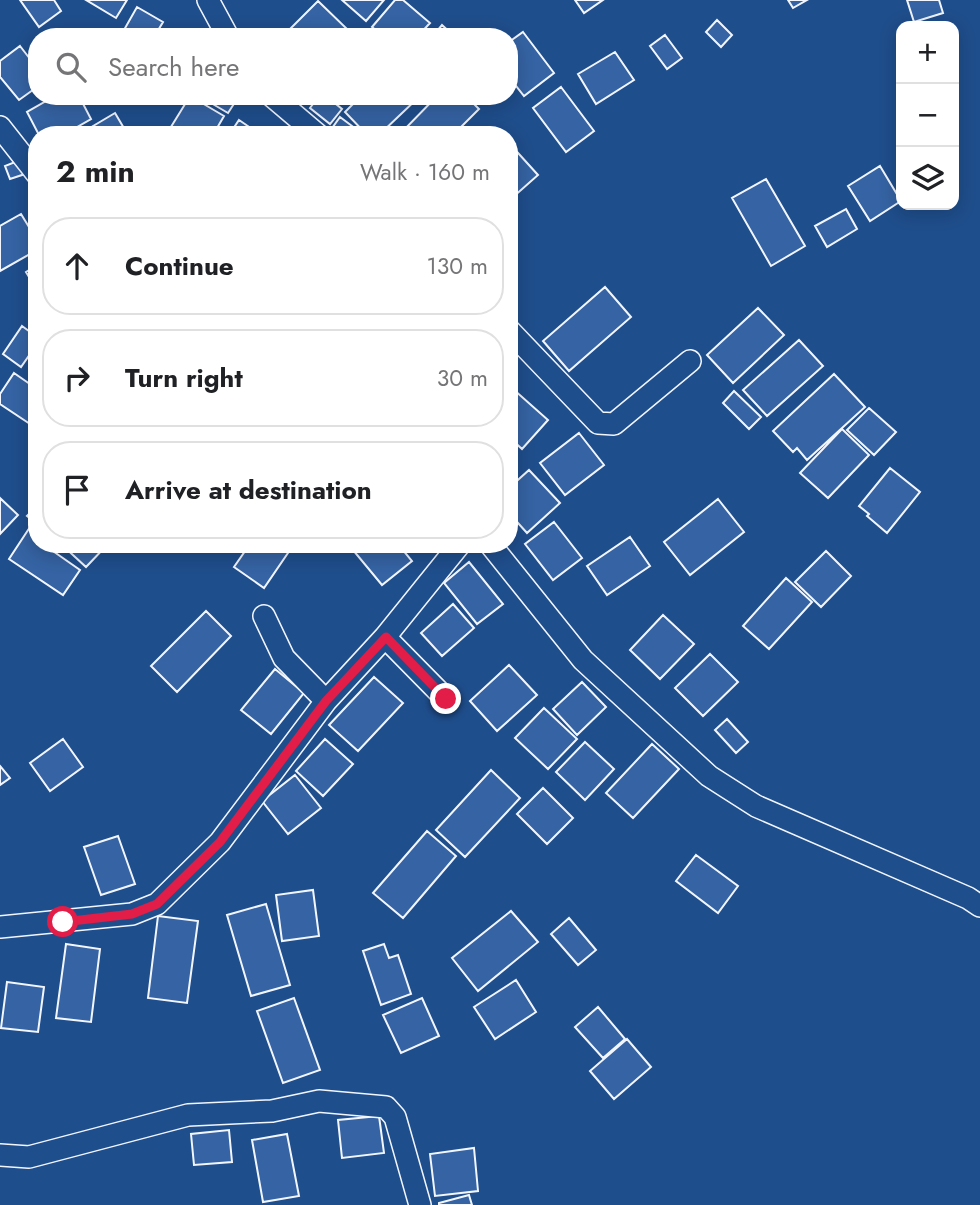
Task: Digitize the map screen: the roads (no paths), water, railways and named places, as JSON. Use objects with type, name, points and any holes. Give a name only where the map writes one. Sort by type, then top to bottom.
[{"type":"street","points":[[208,0],[223,28]]},
{"type":"street","points":[[283,105],[307,126]]},
{"type":"street","points":[[0,127],[28,163]]},
{"type":"street","points":[[518,340],[598,424],[614,424],[690,361]]},
{"type":"street","points":[[0,927],[132,914],[157,904],[220,842],[326,701],[386,637],[453,553]]},
{"type":"street","points":[[497,553],[583,660],[709,776],[756,806],[968,898],[980,906]]},
{"type":"street","points":[[264,616],[284,658],[326,701]]},
{"type":"street","points":[[386,637],[446,699]]},
{"type":"street","points":[[0,1155],[29,1157],[188,1115],[272,1111],[319,1101],[386,1107],[396,1117],[420,1205]]}]
